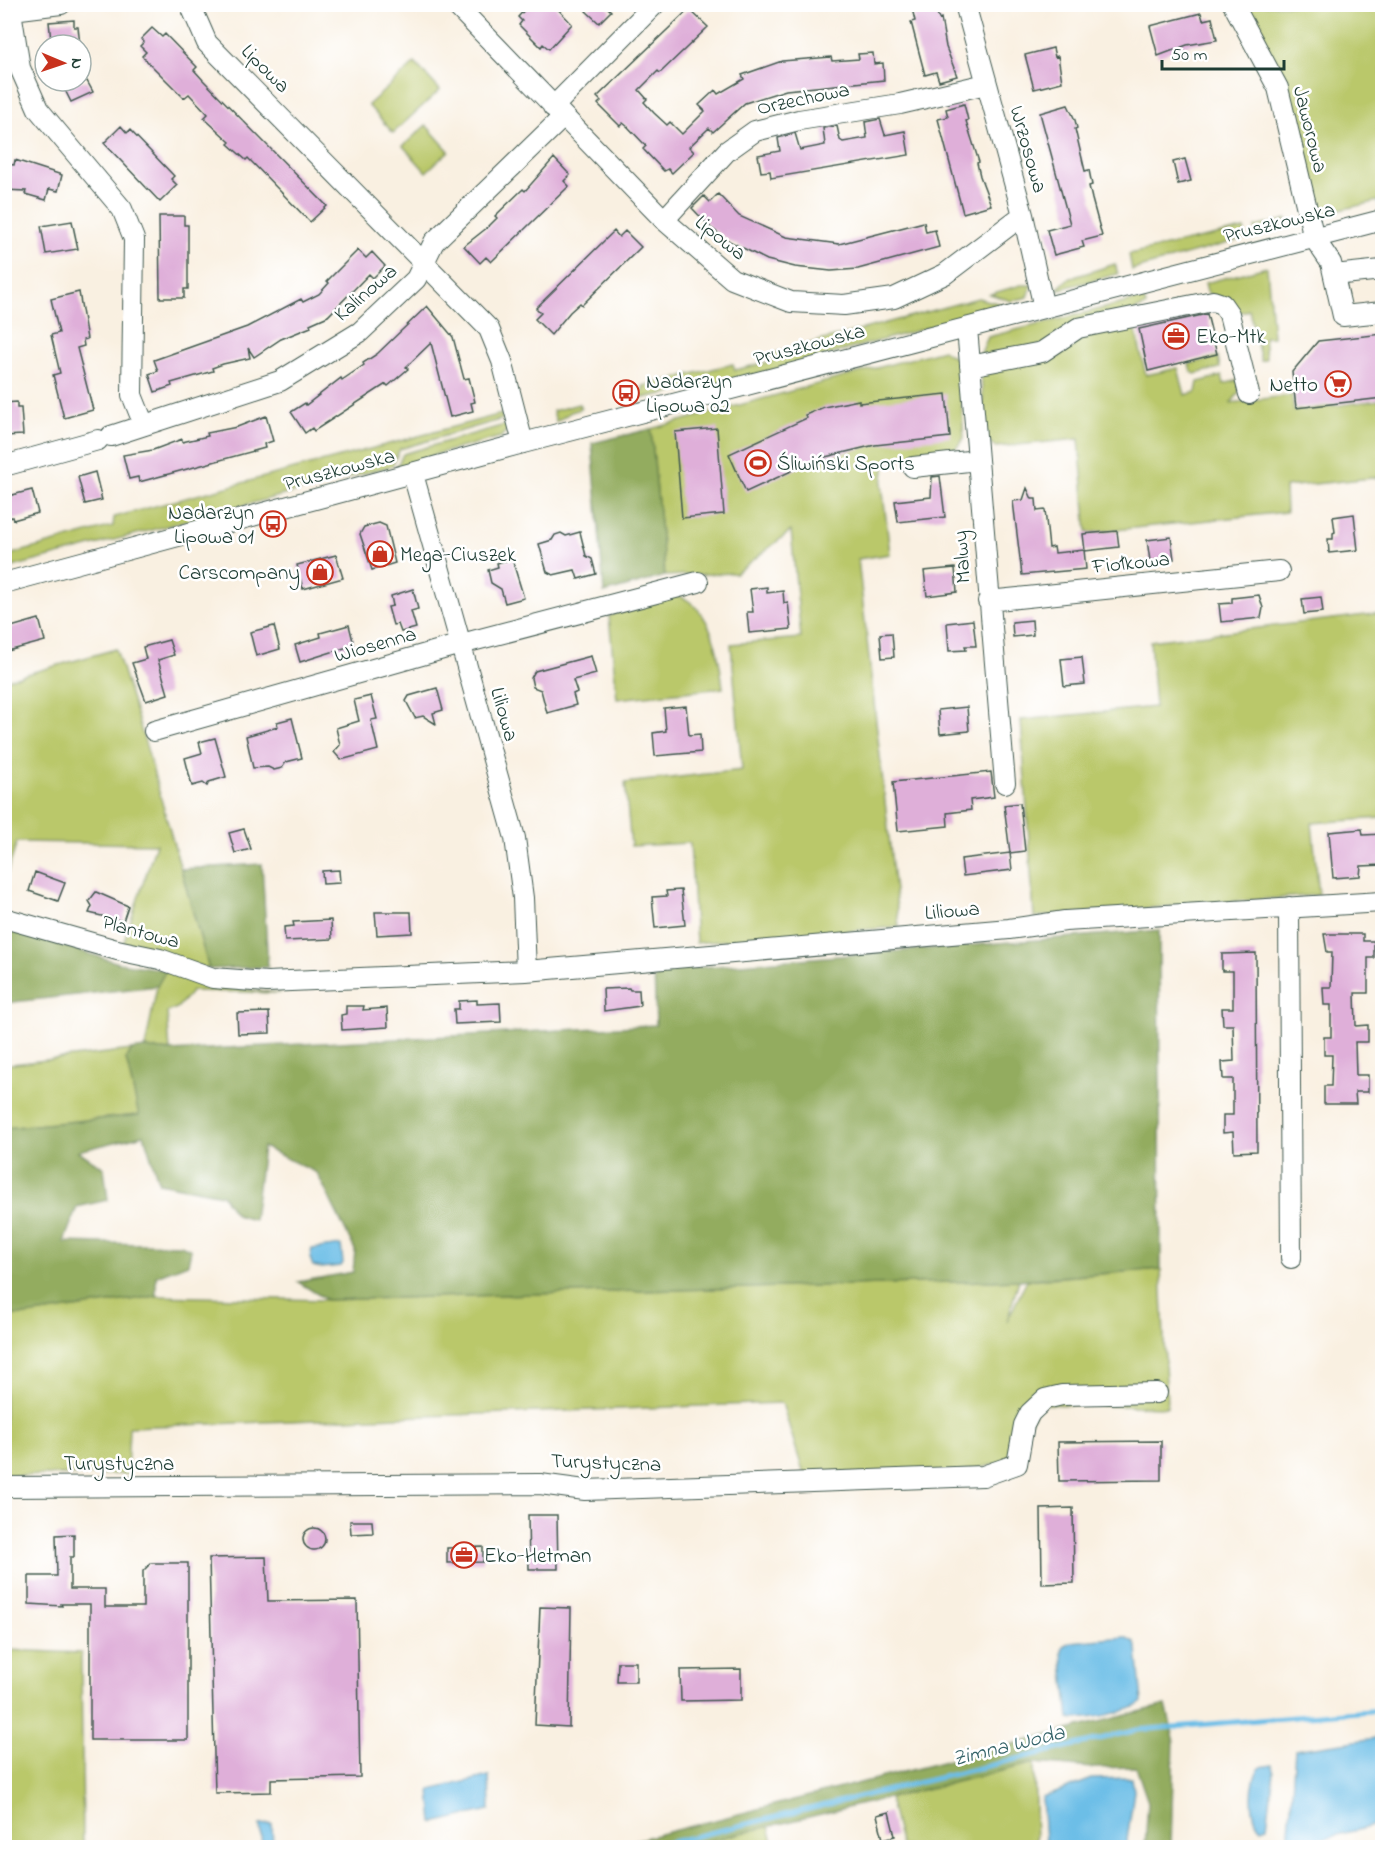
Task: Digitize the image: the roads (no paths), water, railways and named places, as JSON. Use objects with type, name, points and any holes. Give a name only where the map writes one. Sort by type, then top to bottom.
[{"type":"street","points":[[62,4],[8,11],[20,68],[38,109],[122,209],[134,239],[132,395],[144,425]]},
{"type":"street","name":"Lipowa","points":[[190,4],[207,43],[489,329],[502,361],[523,443]]},
{"type":"street","name":"Lipowa","points":[[455,4],[664,220],[732,279],[790,302],[844,305],[894,298],[945,274],[1023,215]]},
{"type":"street","name":"Kalinowa","points":[[4,466],[104,438],[280,381],[360,332],[416,279],[434,242],[655,4]]},
{"type":"street","name":"Wrzosowa","points":[[965,4],[1023,215],[1044,308]]},
{"type":"street","name":"Jaworowa","points":[[1233,4],[1278,88],[1314,238],[1328,259],[1334,275],[1343,316],[1383,312]]},
{"type":"street","name":"Orzechowa","points":[[664,220],[727,151],[755,131],[799,120],[900,104],[986,84]]},
{"type":"street","name":"Pruszkowska","points":[[4,583],[523,443],[1383,220]]},
{"type":"street","points":[[1334,275],[1383,270]]},
{"type":"street","points":[[970,366],[1042,352],[1078,328],[1213,301],[1222,304],[1229,314],[1249,394]]},
{"type":"street","name":"Malwy","points":[[967,328],[1005,783]]},
{"type":"street","points":[[913,467],[978,460]]},
{"type":"street","name":"Liliowa","points":[[413,474],[515,838],[523,897],[526,971]]},
{"type":"street","name":"Fiołkowa","points":[[988,601],[1279,571]]},
{"type":"street","name":"Wiosenna","points":[[154,731],[461,644],[698,582]]},
{"type":"street","name":"Liliowa","points":[[267,982],[526,971],[1009,929],[1065,921],[1383,902]]},
{"type":"street","points":[[1289,907],[1291,1258]]},
{"type":"street","name":"Plantowa","points":[[4,918],[117,950],[160,959],[213,978],[267,982]]},
{"type":"street","name":"Turystyczna","points":[[4,1487],[540,1484],[596,1490],[983,1476],[1017,1464],[1024,1425],[1030,1413],[1045,1399],[1062,1395],[1157,1394]]},
{"type":"water","points":[[341,1245],[343,1263],[341,1266],[321,1268],[313,1266],[310,1258],[312,1249]]},
{"type":"water","points":[[1125,1637],[1134,1642],[1137,1649],[1142,1702],[1137,1706],[1107,1715],[1069,1718],[1063,1646],[1070,1642]]},
{"type":"water","points":[[1382,1737],[1382,1824],[1288,1847],[1295,1750]]},
{"type":"water","points":[[1271,1765],[1274,1772],[1267,1826],[1261,1828],[1254,1816],[1252,1798],[1254,1780],[1261,1767]]},
{"type":"water","points":[[489,1776],[490,1810],[433,1823],[430,1790]]},
{"type":"water","points":[[1132,1778],[1134,1791],[1126,1847],[1050,1847],[1045,1840],[1042,1798],[1092,1779]]},
{"type":"water","points":[[272,1824],[273,1847],[262,1847],[260,1825]]},
{"type":"waterway","name":"Zimna Woda","points":[[647,1848],[1137,1730],[1382,1710]]},
{"type":"place","name":"Eko-Mtk","points":[[1176,336]]},
{"type":"place","name":"Netto","points":[[1338,384]]},
{"type":"place","name":"Nadarzyn Lipowa 02","points":[[626,393]]},
{"type":"place","name":"Śliwiński Sports","points":[[758,463]]},
{"type":"place","name":"Nadarzyn Lipowa 01","points":[[273,524]]},
{"type":"place","name":"Mega-Ciuszek","points":[[380,554]]},
{"type":"place","name":"Carscompany","points":[[320,572]]},
{"type":"place","name":"Eko-Hetman","points":[[464,1555]]}]
